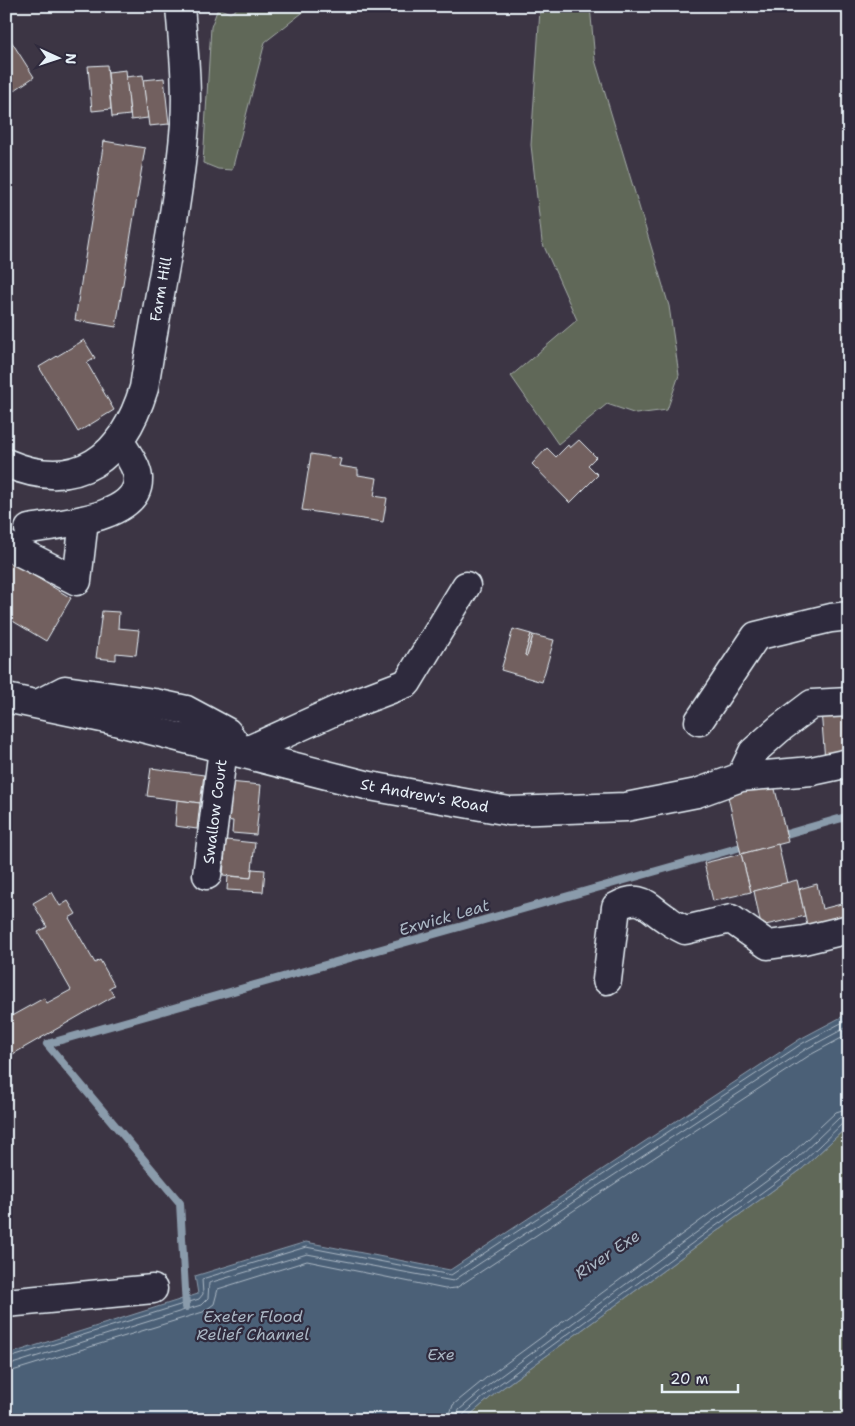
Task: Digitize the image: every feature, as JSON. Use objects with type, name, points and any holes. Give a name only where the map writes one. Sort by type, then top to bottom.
[{"type":"street","name":"Farm Hill","points":[[6,463],[36,474],[63,474],[77,471],[109,452],[137,411],[144,388],[176,201],[186,101],[180,6]]},
{"type":"street","points":[[29,529],[84,520],[125,505],[131,499],[137,487],[138,477],[135,467],[119,440]]},
{"type":"street","points":[[6,545],[77,581],[84,520]]},
{"type":"street","points":[[232,751],[407,683],[466,586]]},
{"type":"street","points":[[699,721],[756,636],[831,618],[849,616]]},
{"type":"street","name":"St Andrew's Road","points":[[6,698],[38,703],[370,786],[510,811],[626,807],[697,793],[742,777],[812,771],[849,763]]},
{"type":"street","points":[[742,777],[753,752],[812,704],[849,702]]},
{"type":"street","name":"Swallow Court","points":[[207,875],[232,751]]},
{"type":"street","points":[[607,980],[612,919],[616,907],[625,902],[637,900],[650,905],[666,920],[685,930],[731,919],[768,945],[804,940],[849,929]]},
{"type":"street","points":[[6,1304],[153,1289]]},
{"type":"green space","points":[[241,6],[311,6],[265,42],[232,170],[218,169],[203,163],[211,27],[218,8],[230,13]]},
{"type":"green space","points":[[542,6],[590,6],[595,60],[669,306],[679,375],[667,410],[636,414],[607,404],[558,444],[511,376],[577,320],[542,242],[531,145],[540,10]]},
{"type":"green space","points":[[849,1125],[849,1420],[464,1420],[497,1392],[802,1169]]},
{"type":"water","name":"Exe","points":[[849,1013],[849,1125],[802,1169],[497,1392],[464,1420],[6,1420],[6,1355],[198,1294],[195,1276],[306,1242],[450,1270],[800,1039]]},
{"type":"building","points":[[6,33],[34,77],[6,96]]},
{"type":"building","points":[[107,65],[111,109],[92,111],[88,66]]},
{"type":"building","points":[[126,70],[130,115],[112,117],[108,72]]},
{"type":"building","points":[[143,75],[148,118],[131,120],[126,77]]},
{"type":"building","points":[[164,78],[169,124],[149,126],[143,80]]},
{"type":"building","points":[[104,141],[145,148],[116,327],[75,320]]},
{"type":"building","points":[[84,340],[95,358],[87,363],[114,410],[78,432],[39,367]]},
{"type":"building","points":[[579,440],[596,457],[588,465],[598,475],[570,503],[532,464],[547,448],[556,457],[568,445],[570,448]]},
{"type":"building","points":[[311,454],[341,459],[339,466],[358,469],[358,475],[377,478],[374,496],[387,498],[383,522],[302,510]]},
{"type":"building","points":[[6,559],[71,598],[46,641],[6,617]]},
{"type":"building","points":[[102,611],[119,612],[118,628],[139,630],[136,655],[116,653],[116,660],[96,658]]},
{"type":"building","points":[[513,629],[531,634],[525,655],[527,656],[533,635],[554,640],[542,682],[501,670]]},
{"type":"building","points":[[531,634],[533,635],[527,656],[525,655]]},
{"type":"building","points":[[849,708],[849,753],[825,761],[821,710]]},
{"type":"building","points":[[151,768],[204,775],[200,803],[147,796]]},
{"type":"building","points":[[773,781],[788,842],[741,854],[727,792]]},
{"type":"building","points":[[229,782],[261,785],[256,835],[232,833],[233,821],[226,820]]},
{"type":"building","points":[[177,800],[200,803],[197,829],[175,826]]},
{"type":"building","points":[[226,840],[255,843],[251,878],[223,875]]},
{"type":"building","points":[[778,844],[787,883],[751,892],[741,854]]},
{"type":"building","points":[[741,854],[751,892],[713,901],[704,863]]},
{"type":"building","points":[[252,869],[265,870],[263,892],[227,890],[228,876],[251,878]]},
{"type":"building","points":[[797,880],[805,916],[761,926],[754,891]]},
{"type":"building","points":[[817,884],[822,909],[849,902],[849,918],[808,929],[799,889]]},
{"type":"building","points":[[52,892],[60,906],[68,901],[76,914],[69,918],[95,963],[100,960],[114,985],[109,988],[114,996],[6,1058],[6,1019],[44,998],[47,1003],[71,990],[38,932],[47,927],[33,903]]},
{"type":"waterway","name":"Exwick Leat","points":[[776,837],[849,816]]},
{"type":"waterway","name":"Exwick Leat","points":[[186,1307],[180,1203],[47,1044],[748,845]]},
{"type":"water label","name":"River Exe","points":[[607,1254]]},
{"type":"water label","name":"Exeter Flood Relief Channel","points":[[253,1325]]}]
